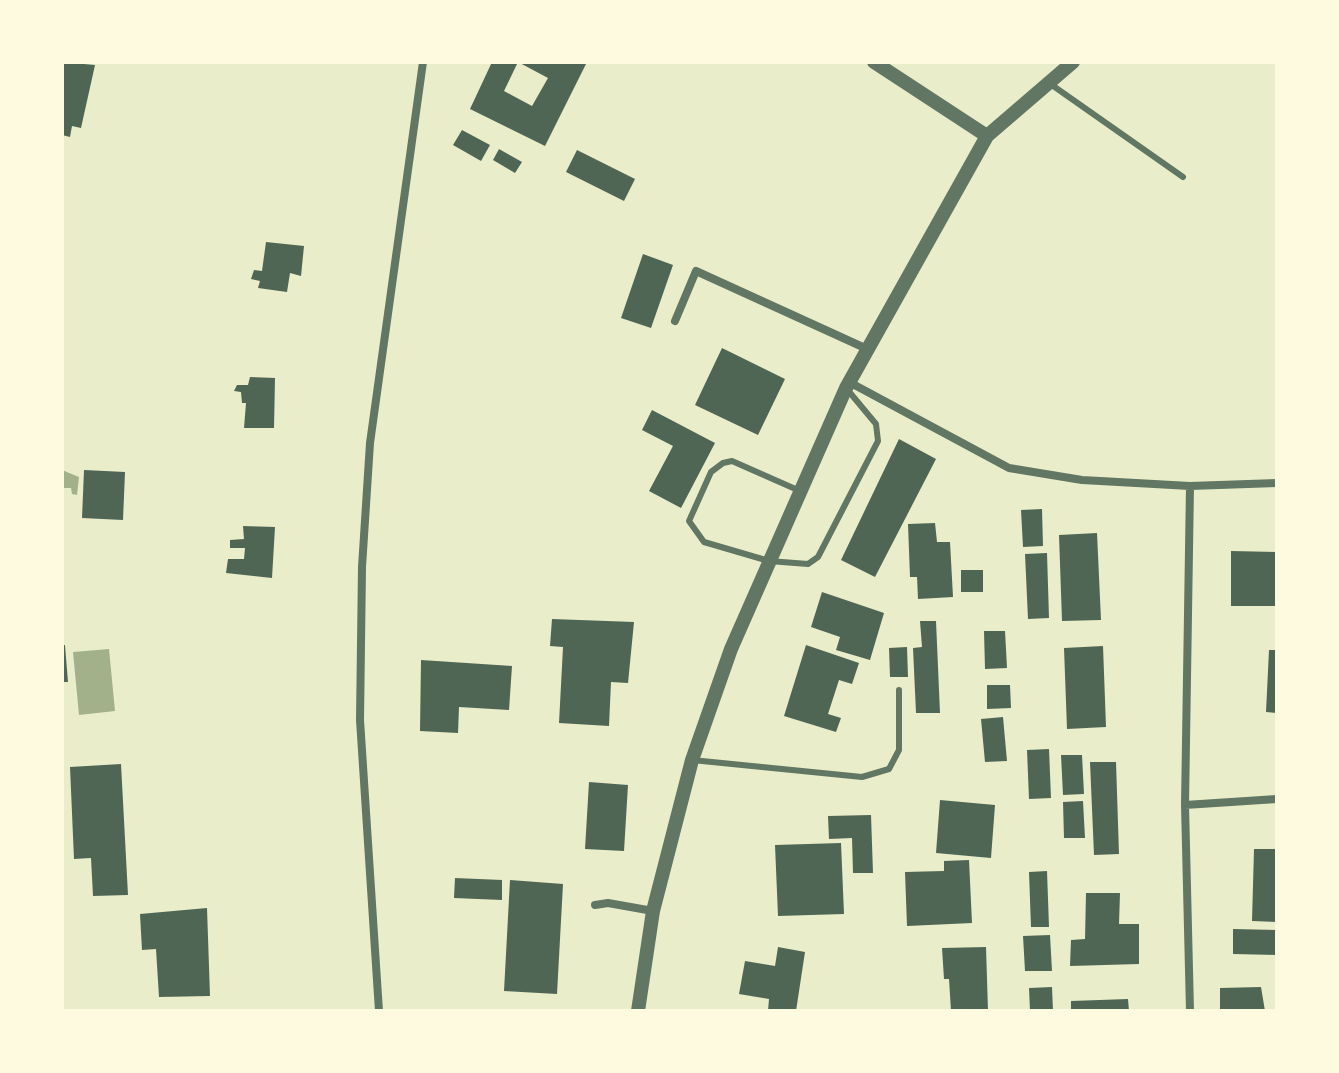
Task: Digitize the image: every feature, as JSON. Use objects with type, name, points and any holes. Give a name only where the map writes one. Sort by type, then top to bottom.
[{"type":"street","points":[[379,1011],[360,720],[362,567],[370,443],[423,62]]},
{"type":"street","points":[[874,62],[987,136]]},
{"type":"street","points":[[638,1011],[653,911],[692,760],[731,649],[848,385],[865,348],[987,136],[1073,62]]},
{"type":"street","points":[[675,321],[696,271],[769,301],[865,348]]},
{"type":"street","points":[[848,385],[1009,468],[1082,480],[1190,486],[1277,483]]},
{"type":"street","points":[[1190,486],[1185,805],[1190,1011]]},
{"type":"street","points":[[1185,805],[1277,799]]},
{"type":"street","points":[[595,905],[608,903],[653,911]]},
{"type":"lane","points":[[1049,83],[1183,177]]},
{"type":"lane","points":[[800,492],[732,461],[711,472],[689,521],[704,542],[769,561],[808,564],[818,557],[878,441],[876,424],[848,385]]},
{"type":"lane","points":[[692,760],[862,777],[889,769],[899,750],[899,690]]},
{"type":"shaded area","points":[[62,470],[79,477],[77,495],[72,494],[71,488],[62,488]]},
{"type":"shaded area","points":[[109,649],[115,711],[79,715],[73,652]]},
{"type":"building","points":[[62,62],[95,65],[81,128],[72,126],[70,137],[62,135]]},
{"type":"building","points":[[492,62],[518,62],[587,62],[545,146],[470,109]],"holes":[[[518,62],[548,78],[532,106],[504,91]]]},
{"type":"building","points":[[462,130],[490,145],[481,161],[453,145]]},
{"type":"building","points":[[499,149],[522,162],[515,173],[493,160]]},
{"type":"building","points":[[577,150],[635,179],[624,201],[566,172]]},
{"type":"building","points":[[266,242],[304,246],[301,276],[290,273],[287,292],[258,288],[260,281],[251,279],[254,270],[262,271]]},
{"type":"building","points":[[643,254],[673,265],[651,328],[621,318]]},
{"type":"building","points":[[722,348],[785,379],[758,435],[695,405]]},
{"type":"building","points":[[250,377],[275,378],[274,428],[244,428],[246,403],[242,403],[241,392],[234,391],[237,385],[248,385]]},
{"type":"building","points":[[652,410],[715,443],[681,508],[649,491],[673,446],[642,430]]},
{"type":"building","points":[[899,439],[936,459],[875,577],[841,560]]},
{"type":"building","points":[[84,470],[125,472],[123,520],[82,518]]},
{"type":"building","points":[[1042,509],[1043,546],[1023,547],[1021,510]]},
{"type":"building","points":[[935,523],[937,542],[950,542],[953,597],[918,599],[917,577],[910,577],[908,524]]},
{"type":"building","points":[[243,526],[275,527],[272,578],[226,573],[228,559],[244,559],[245,548],[230,548],[230,540],[244,539]]},
{"type":"building","points":[[1097,533],[1101,620],[1062,621],[1059,535]]},
{"type":"building","points":[[1231,551],[1277,552],[1277,606],[1231,606]]},
{"type":"building","points":[[1047,553],[1049,618],[1028,619],[1025,554]]},
{"type":"building","points":[[961,570],[983,570],[983,592],[961,592]]},
{"type":"building","points":[[822,592],[884,613],[870,660],[836,650],[840,637],[811,627]]},
{"type":"building","points":[[552,619],[634,622],[628,683],[611,682],[609,726],[559,723],[563,647],[550,646]]},
{"type":"building","points":[[920,621],[936,621],[940,713],[916,713],[913,648],[922,647]]},
{"type":"building","points":[[984,631],[1005,631],[1007,668],[985,669]]},
{"type":"building","points":[[62,645],[65,645],[68,682],[62,682]]},
{"type":"building","points":[[806,645],[859,663],[852,684],[839,680],[828,714],[841,718],[836,732],[784,716]]},
{"type":"building","points":[[1103,646],[1106,727],[1067,729],[1064,648]]},
{"type":"building","points":[[907,647],[908,677],[890,677],[889,648]]},
{"type":"building","points":[[1269,650],[1277,650],[1277,713],[1266,712]]},
{"type":"building","points":[[421,660],[512,666],[509,710],[459,707],[458,733],[420,731]]},
{"type":"building","points":[[987,685],[1010,685],[1011,708],[987,709]]},
{"type":"building","points":[[1003,717],[1007,761],[985,762],[981,719]]},
{"type":"building","points":[[1049,749],[1051,798],[1029,799],[1027,750]]},
{"type":"building","points":[[1061,755],[1082,755],[1084,794],[1063,795]]},
{"type":"building","points":[[1090,762],[1116,762],[1119,854],[1094,855]]},
{"type":"building","points":[[121,764],[128,895],[93,896],[91,858],[74,859],[70,767]]},
{"type":"building","points":[[589,782],[628,785],[624,851],[585,849]]},
{"type":"building","points":[[940,800],[995,805],[991,858],[936,853]]},
{"type":"building","points":[[1083,801],[1085,838],[1064,838],[1063,802]]},
{"type":"building","points":[[871,815],[873,873],[853,873],[852,838],[829,839],[828,816]]},
{"type":"building","points":[[841,843],[844,914],[778,916],[775,845]]},
{"type":"building","points":[[1254,849],[1277,849],[1277,922],[1252,921]]},
{"type":"building","points":[[969,860],[972,923],[907,926],[905,872],[944,871],[944,861]]},
{"type":"building","points":[[1047,871],[1049,927],[1031,927],[1029,872]]},
{"type":"building","points":[[455,878],[502,880],[502,900],[454,898]]},
{"type":"building","points":[[510,880],[563,884],[557,994],[504,991]]},
{"type":"building","points":[[1086,893],[1120,893],[1119,924],[1139,924],[1139,964],[1070,966],[1071,940],[1085,939]]},
{"type":"building","points":[[207,908],[210,996],[159,997],[156,949],[142,950],[140,914]]},
{"type":"building","points":[[1233,929],[1277,930],[1277,955],[1233,954]]},
{"type":"building","points":[[1050,935],[1052,971],[1025,971],[1023,936]]},
{"type":"building","points":[[778,947],[805,952],[796,1011],[768,1011],[769,999],[739,994],[745,961],[775,966]]},
{"type":"building","points":[[986,947],[988,1011],[951,1011],[949,979],[944,979],[942,948]]},
{"type":"building","points":[[1052,987],[1053,1011],[1030,1011],[1029,988]]},
{"type":"building","points":[[1261,987],[1265,1011],[1220,1011],[1220,988]]},
{"type":"building","points":[[1128,999],[1129,1011],[1071,1011],[1071,1001]]}]
